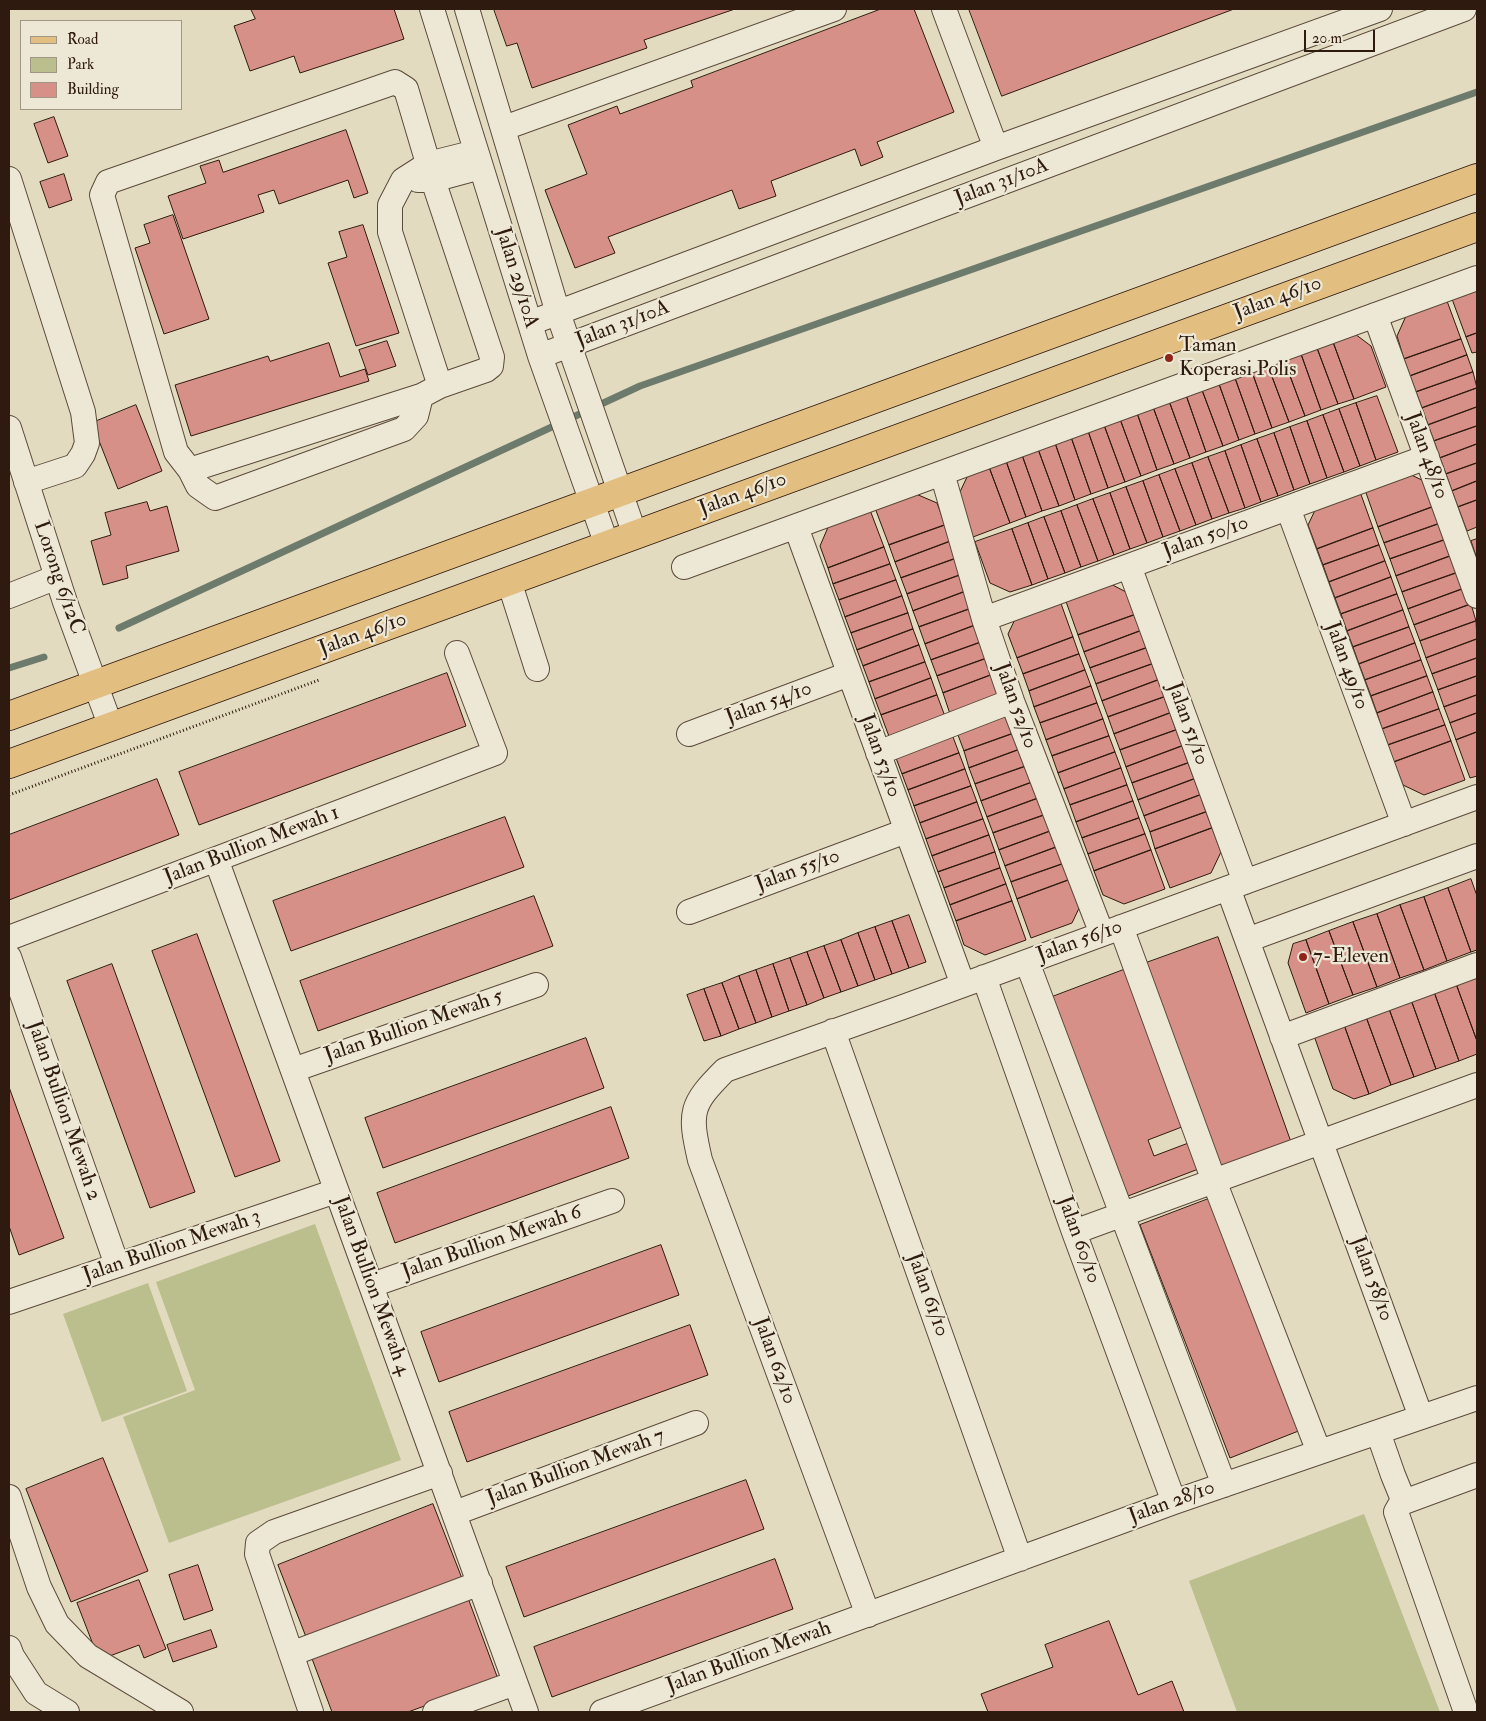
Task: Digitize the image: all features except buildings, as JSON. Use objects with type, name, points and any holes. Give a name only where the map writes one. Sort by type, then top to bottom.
[{"type":"main road","points":[[9,716],[1477,178]]},
{"type":"main road","name":"Jalan 46/10","points":[[9,764],[1477,227]]},
{"type":"street","name":"Jalan 29/10A","points":[[432,9],[540,356],[606,545]]},
{"type":"street","name":"Jalan 29/10A","points":[[467,9],[558,313],[635,535]]},
{"type":"street","points":[[504,128],[834,9]]},
{"type":"street","points":[[944,9],[996,148]]},
{"type":"street","name":"Jalan 31/10A","points":[[530,323],[996,148],[1380,9]]},
{"type":"street","name":"Jalan 31/10A","points":[[540,356],[1439,13],[1464,9]]},
{"type":"street","points":[[190,470],[431,391],[486,370],[491,366],[492,357],[431,172],[406,89],[395,82],[108,182],[102,195],[176,452],[190,470],[198,486],[215,498],[404,429],[416,416],[431,391],[390,232],[390,205],[403,180],[431,172],[479,159]]},
{"type":"street","points":[[9,179],[82,412],[87,443],[83,454],[75,466],[21,492]]},
{"type":"street","points":[[684,567],[1477,278]]},
{"type":"street","name":"Jalan 48/10","points":[[1374,315],[1477,596]]},
{"type":"street","name":"Lorong 6/12C","points":[[9,428],[21,492],[57,577],[111,726]]},
{"type":"street","name":"Jalan 50/10","points":[[984,619],[1427,458]]},
{"type":"street","name":"Jalan 52/10","points":[[942,473],[984,619],[1012,701],[1111,930],[1214,1181],[1320,1452]]},
{"type":"street","name":"Jalan 49/10","points":[[1288,508],[1404,824]]},
{"type":"street","name":"Jalan 53/10","points":[[796,527],[906,831],[974,981]]},
{"type":"street","name":"Jalan 51/10","points":[[1129,566],[1236,885]]},
{"type":"street","points":[[9,596],[57,577]]},
{"type":"street","points":[[509,581],[536,668]]},
{"type":"street","name":"Jalan Bullion Mewah 1","points":[[9,938],[495,753],[457,653]]},
{"type":"street","name":"Jalan 54/10","points":[[689,734],[849,674]]},
{"type":"street","points":[[878,753],[1012,701]]},
{"type":"street","name":"Jalan 56/10","points":[[696,1104],[706,1089],[725,1070],[1027,962],[1477,797]]},
{"type":"street","name":"Jalan 55/10","points":[[689,912],[906,831]]},
{"type":"street","points":[[1247,940],[1477,856]]},
{"type":"street","name":"Jalan Bullion Mewah 4","points":[[216,859],[526,1712]]},
{"type":"street","name":"Jalan 58/10","points":[[1236,885],[1247,940],[1421,1417]]},
{"type":"street","name":"Jalan Bullion Mewah 2","points":[[9,957],[117,1265]]},
{"type":"street","points":[[1027,962],[1224,1485]]},
{"type":"street","points":[[1282,1037],[1477,966]]},
{"type":"street","name":"Jalan 60/10","points":[[974,981],[1074,1232],[1174,1502]]},
{"type":"street","name":"Jalan Bullion Mewah 5","points":[[292,1070],[536,985]]},
{"type":"street","name":"Jalan 61/10","points":[[833,1031],[1020,1559]]},
{"type":"street","points":[[1074,1232],[1477,1084]]},
{"type":"street","name":"Jalan 62/10","points":[[696,1104],[693,1128],[700,1160],[868,1615]]},
{"type":"street","name":"Jalan Bullion Mewah 3","points":[[9,1302],[336,1191]]},
{"type":"street","name":"Jalan Bullion Mewah 6","points":[[372,1285],[612,1201]]},
{"type":"street","name":"Jalan 28/10","points":[[868,1615],[1174,1502],[1477,1398]]},
{"type":"street","name":"Jalan Bullion Mewah 7","points":[[455,1513],[696,1423]]},
{"type":"street","points":[[1378,1432],[1404,1502]]},
{"type":"street","points":[[311,1712],[256,1554],[258,1543],[274,1532],[440,1473]]},
{"type":"street","points":[[1466,1712],[1396,1512],[1404,1502],[1477,1476]]},
{"type":"street","points":[[9,1497],[39,1587],[57,1624],[88,1656],[181,1712]]},
{"type":"street","points":[[291,1654],[480,1583]]},
{"type":"street","name":"Jalan Bullion Mewah","points":[[602,1712],[868,1615]]},
{"type":"street","points":[[9,1648],[12,1656],[36,1693],[67,1712]]},
{"type":"street","points":[[436,1712],[515,1684]]},
{"type":"green space","points":[[315,1224],[401,1460],[169,1543],[123,1417],[195,1390],[156,1282]]},
{"type":"green space","points":[[148,1283],[187,1391],[102,1422],[63,1314]]},
{"type":"green space","points":[[1364,1514],[1440,1712],[1237,1712],[1189,1581]]},
{"type":"waterway","points":[[119,628],[640,386],[1477,92]]},
{"type":"waterway","points":[[9,668],[44,657]]},
{"type":"place","name":"Taman Koperasi Polis","points":[[1169,358]]},
{"type":"place","name":"7-Eleven","points":[[1303,957]]}]
